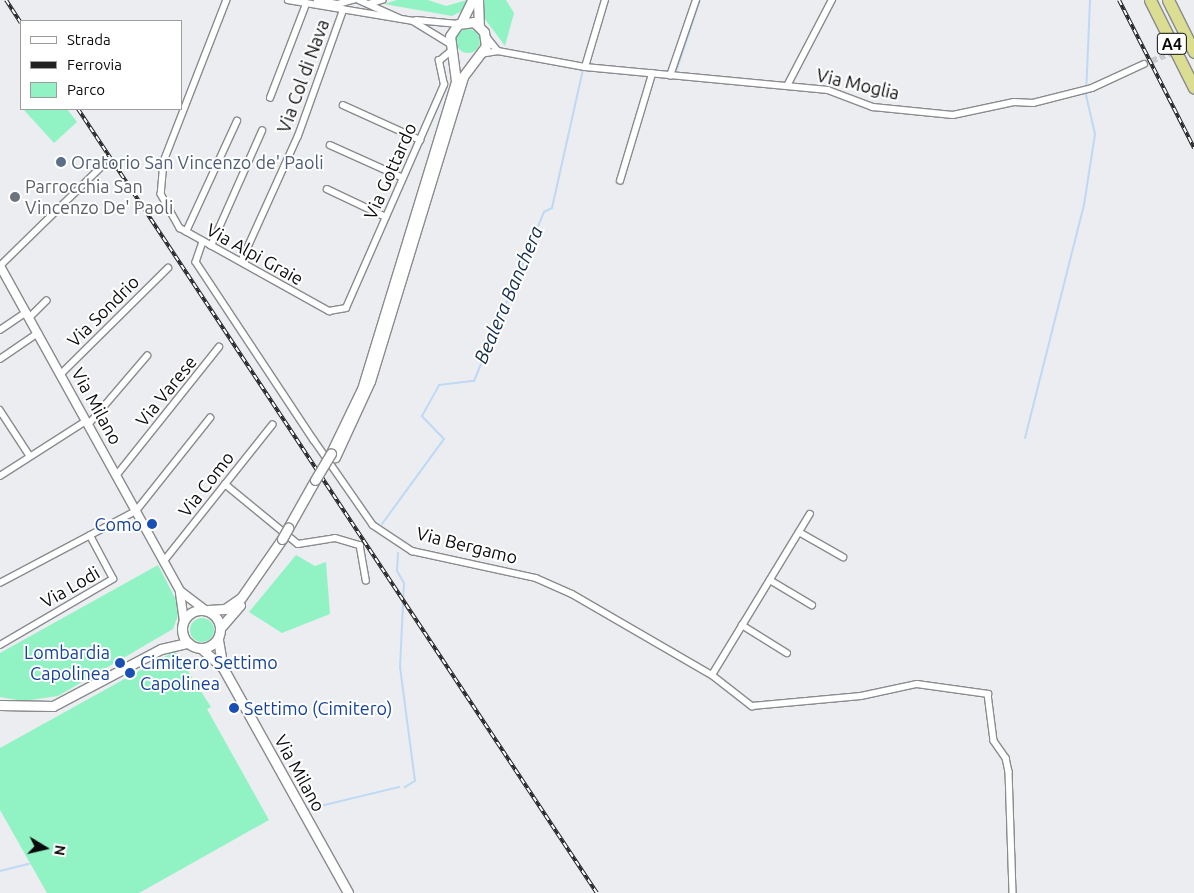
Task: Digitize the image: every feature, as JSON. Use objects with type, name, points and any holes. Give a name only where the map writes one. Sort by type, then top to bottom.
[{"type":"highway","name":"A4","points":[[1150,0],[1194,88]]},
{"type":"highway","name":"A4","points":[[1168,0],[1194,52]]},
{"type":"main road","points":[[333,455],[368,368],[456,81],[452,49],[460,24],[472,0]]},
{"type":"main road","points":[[221,627],[262,582],[368,388],[463,77],[478,56],[486,36],[479,25],[478,0]]},
{"type":"main road","points":[[460,24],[479,25]]},
{"type":"main road","points":[[452,49],[478,56]]},
{"type":"main road","points":[[162,649],[189,614],[205,610],[222,610],[241,598],[284,541]]},
{"type":"main road","name":"Via Milano","points":[[205,610],[221,627],[218,640],[223,668],[348,893]]},
{"type":"main road","name":"Via Milano","points":[[183,624],[188,643],[202,649],[223,668]]},
{"type":"main road","points":[[202,649],[218,640]]},
{"type":"main road","points":[[0,705],[53,706],[162,649],[188,643]]},
{"type":"street","name":"Via Alpi Graie","points":[[226,0],[164,162],[160,178],[164,201],[175,223],[203,242],[329,311],[346,308]]},
{"type":"street","points":[[288,0],[413,21],[460,24]]},
{"type":"street","points":[[317,0],[341,4],[353,0]]},
{"type":"street","points":[[358,0],[401,19]]},
{"type":"street","points":[[369,4],[382,0]]},
{"type":"street","points":[[585,67],[605,0]]},
{"type":"street","points":[[670,76],[696,0]]},
{"type":"street","points":[[786,86],[832,0]]},
{"type":"street","points":[[270,98],[306,4]]},
{"type":"street","name":"Via Col di Nava","points":[[241,262],[298,136],[343,10]]},
{"type":"street","points":[[413,21],[452,49]]},
{"type":"street","points":[[486,36],[498,52]]},
{"type":"street","name":"Via Gottardo","points":[[346,308],[444,85],[439,61],[452,49]]},
{"type":"street","name":"Via Moglia","points":[[478,56],[498,52],[585,67],[828,90],[873,107],[954,115],[1092,88],[1144,64]]},
{"type":"street","points":[[620,181],[652,74]]},
{"type":"street","points":[[343,105],[420,140]]},
{"type":"street","points":[[186,232],[237,121]]},
{"type":"street","points":[[211,246],[262,131]]},
{"type":"street","points":[[330,145],[403,178]]},
{"type":"street","name":"Via Milano","points":[[103,165],[0,266],[29,314],[60,375],[180,591],[183,624]]},
{"type":"street","points":[[327,189],[386,217]]},
{"type":"street","name":"Via Bergamo","points":[[203,242],[196,262],[202,272],[373,524],[412,551],[536,578],[712,675],[752,706],[865,695],[917,684],[988,694],[994,741],[1006,758],[1009,772],[1012,893]]},
{"type":"street","name":"Via Sondrio","points":[[60,375],[168,268]]},
{"type":"street","points":[[0,330],[29,314],[46,301]]},
{"type":"street","points":[[0,360],[38,333]]},
{"type":"street","name":"Via Varese","points":[[116,476],[219,347]]},
{"type":"street","points":[[0,476],[87,423],[147,356]]},
{"type":"street","points":[[0,410],[30,456]]},
{"type":"street","points":[[136,511],[210,418]]},
{"type":"street","name":"Via Como","points":[[164,562],[272,425]]},
{"type":"street","points":[[225,484],[298,544],[335,538],[360,545],[366,580]]},
{"type":"street","name":"Via Lodi","points":[[0,584],[136,511]]},
{"type":"street","points":[[712,675],[810,514]]},
{"type":"street","points":[[799,532],[843,557]]},
{"type":"street","name":"Via Lodi","points":[[0,645],[113,579],[90,536]]},
{"type":"street","points":[[770,580],[812,605]]},
{"type":"street","name":"Via Milano","points":[[180,591],[205,610]]},
{"type":"street","points":[[742,625],[787,654]]},
{"type":"green space","points":[[397,0],[428,0],[446,6],[467,0],[462,11],[452,16],[384,4]]},
{"type":"green space","points":[[483,0],[506,0],[514,13],[505,46],[482,15]]},
{"type":"green space","points":[[468,29],[477,32],[480,41],[477,50],[468,53],[459,50],[456,41],[459,32]]},
{"type":"green space","points":[[24,110],[68,110],[77,122],[54,143]]},
{"type":"green space","points":[[296,555],[315,566],[326,562],[330,614],[282,633],[249,612]]},
{"type":"green space","points":[[158,565],[176,600],[179,613],[173,629],[58,696],[23,701],[0,697],[0,653]]},
{"type":"green space","points":[[202,618],[207,619],[213,625],[213,635],[207,641],[202,642],[197,641],[191,635],[190,630],[191,625],[197,619]]},
{"type":"green space","points":[[175,651],[211,707],[207,709],[269,820],[139,893],[47,893],[0,810],[0,748]]},
{"type":"waterway","name":"Bealera Banchera","points":[[677,69],[700,0]]},
{"type":"waterway","points":[[1025,438],[1084,205],[1095,134],[1086,96],[1090,0]]},
{"type":"waterway","name":"Bealera Banchera","points":[[382,524],[444,439],[422,416],[439,385],[474,381],[544,212],[552,208],[583,69]]},
{"type":"waterway","name":"Bealera Banchera","points":[[398,553],[397,571],[404,583],[400,667],[415,781],[405,787]]},
{"type":"waterway","name":"Bealera Banchera","points":[[308,809],[399,787]]},
{"type":"waterway","name":"Bealera Banchera","points":[[0,871],[29,864]]},
{"type":"tunnel","points":[[1144,64],[1191,45]]},
{"type":"railway","points":[[6,0],[20,21]]},
{"type":"railway","points":[[1119,0],[1194,148]]},
{"type":"railway","points":[[79,110],[597,893]]},
{"type":"place","name":"Oratorio San Vincenzo de' Paoli","points":[[61,162]]},
{"type":"place","name":"Parrocchia San Vincenzo De' Paoli","points":[[15,197]]},
{"type":"place","name":"Como","points":[[152,524]]},
{"type":"place","name":"Lombardia Capolinea","points":[[120,663]]},
{"type":"place","name":"Cimitero Settimo Capolinea","points":[[130,673]]},
{"type":"place","name":"Settimo (Cimitero)","points":[[234,708]]}]
